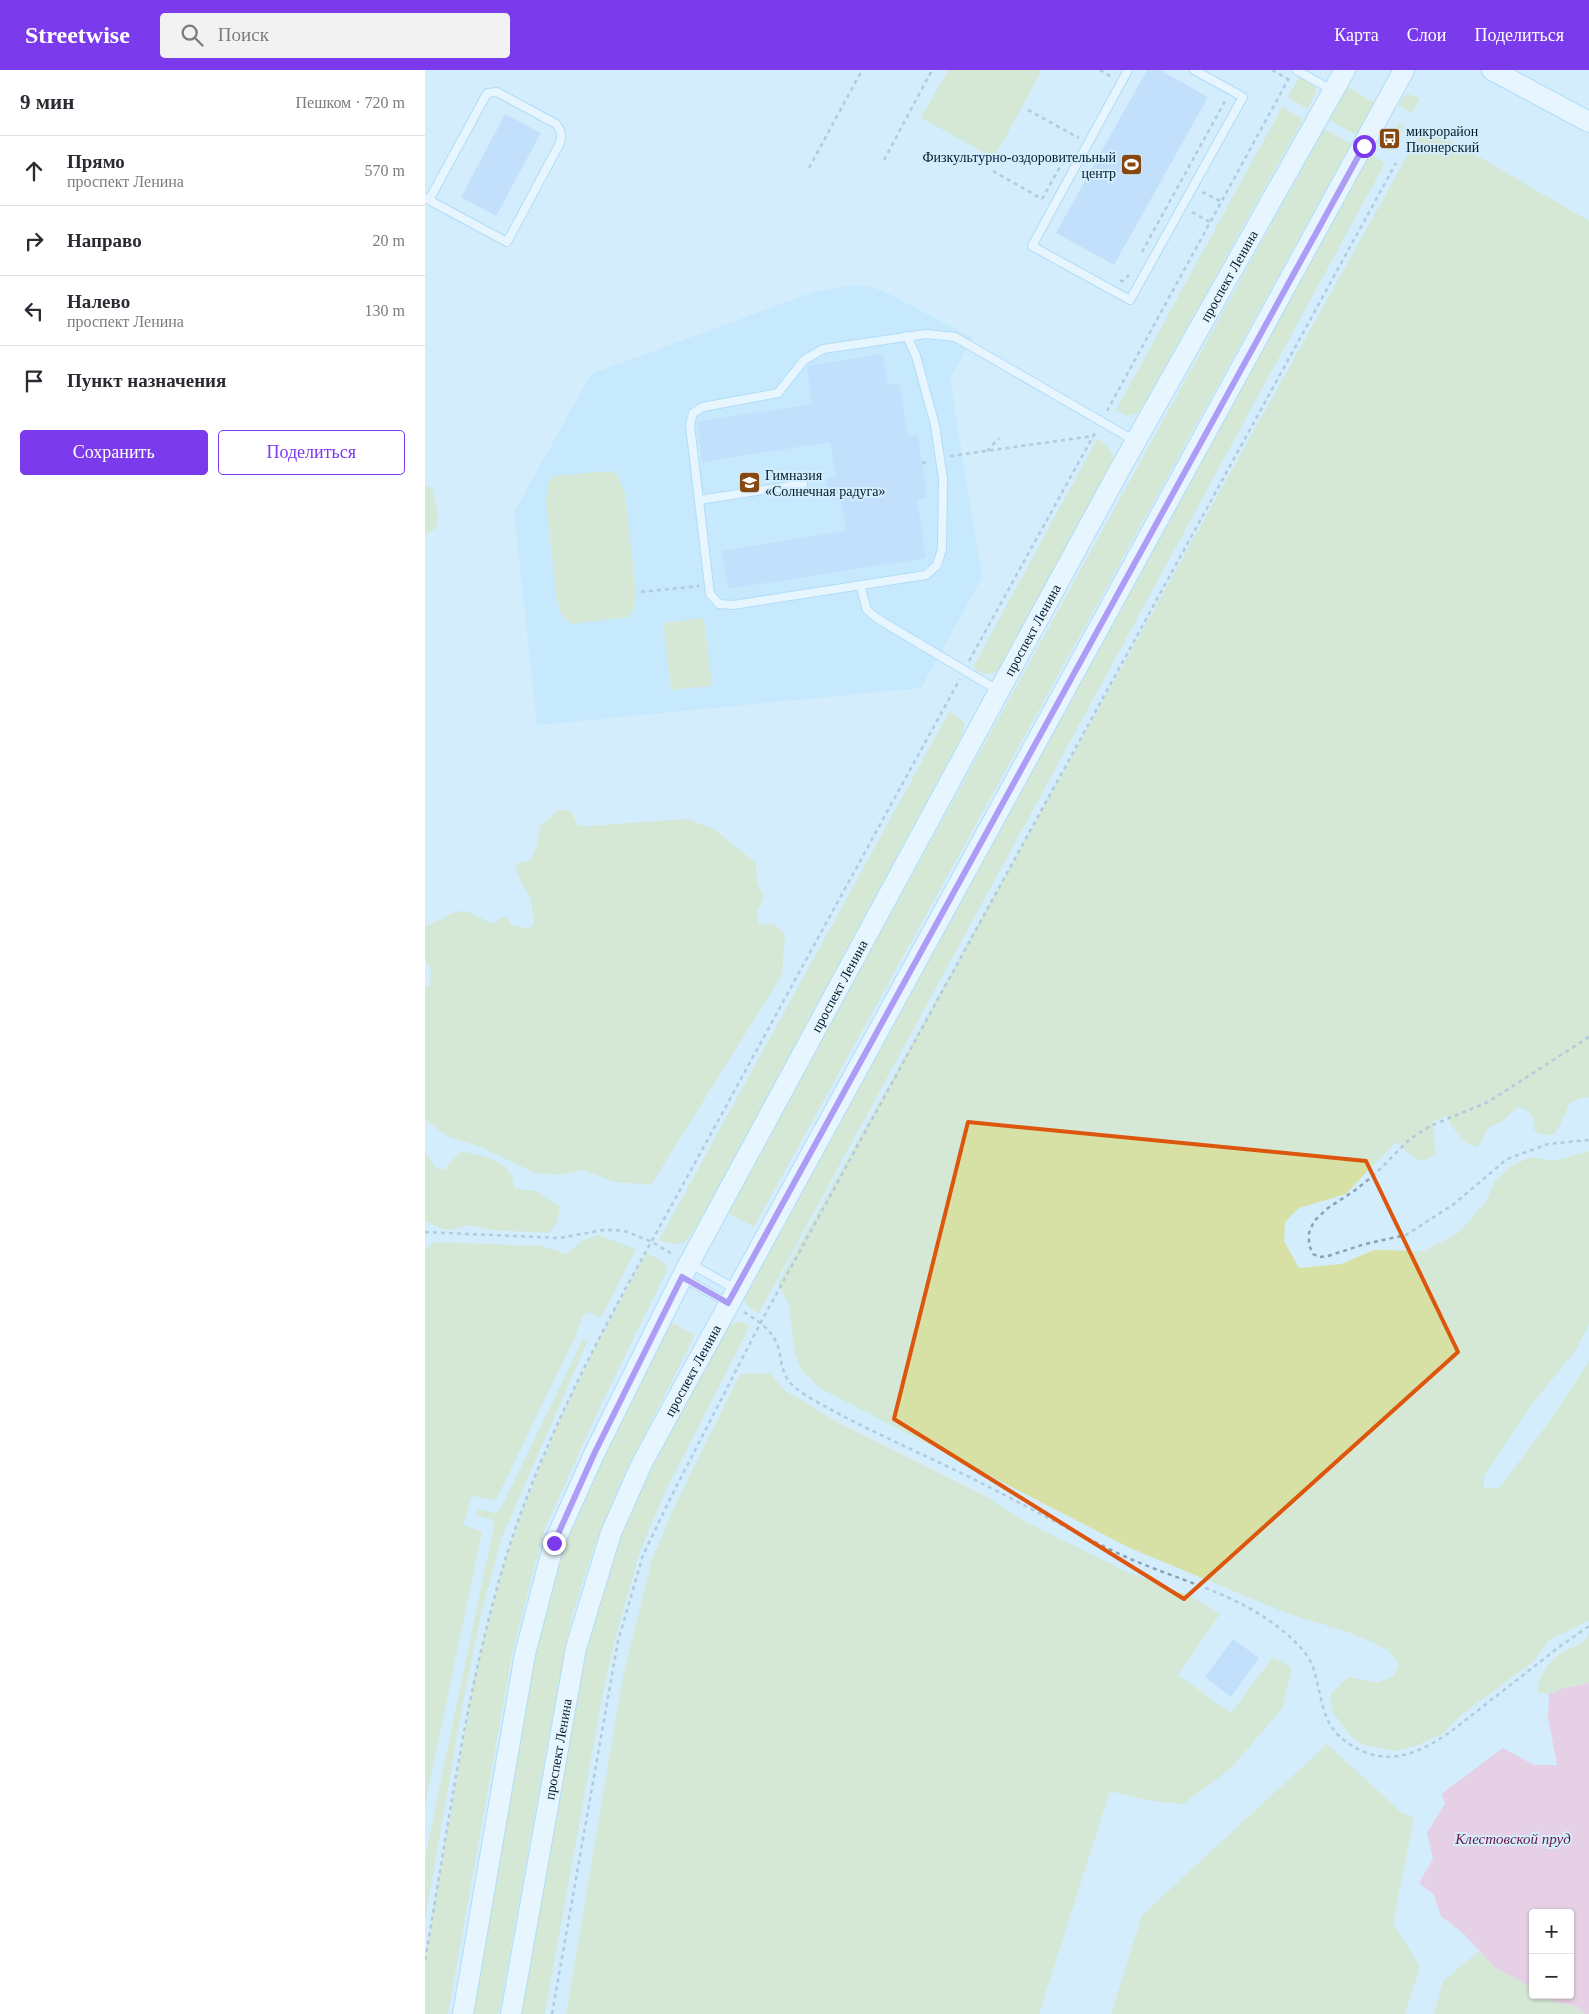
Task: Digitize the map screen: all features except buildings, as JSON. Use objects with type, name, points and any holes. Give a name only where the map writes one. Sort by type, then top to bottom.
[{"type":"street","name":"проспект Ленина","points":[[463,2014],[525,1654],[554,1543],[595,1452],[685,1270],[999,691],[1135,441],[1345,70]]},
{"type":"street","name":"проспект Ленина","points":[[511,2014],[576,1648],[611,1533],[642,1463],[1404,70]]},
{"type":"street","points":[[1492,70],[1589,122]]},
{"type":"lane","points":[[1128,70],[1032,246],[1130,300],[1243,97],[1194,70]]},
{"type":"lane","points":[[1294,72],[1334,91]]},
{"type":"lane","points":[[497,92],[558,126],[561,134],[560,143],[507,242],[427,199],[488,93],[497,92]]},
{"type":"lane","points":[[907,336],[916,356],[935,425],[943,479],[942,549],[937,565],[926,575],[733,605],[719,604],[710,594],[690,425],[693,413],[703,407],[778,393],[804,360],[823,349],[907,336],[925,334],[955,337],[1135,441]]},
{"type":"lane","points":[[699,500],[803,484]]},
{"type":"lane","points":[[860,586],[867,610],[878,619],[999,691]]},
{"type":"lane","points":[[685,1270],[732,1296]]},
{"type":"lane","points":[[685,1270],[732,1296]]},
{"type":"path","points":[[809,168],[862,70]]},
{"type":"path","points":[[884,160],[932,70]]},
{"type":"path","points":[[1272,70],[1289,79]]},
{"type":"path","points":[[425,1960],[474,1680],[503,1566],[525,1504],[556,1428],[591,1355],[652,1242],[964,670],[1294,72]]},
{"type":"path","points":[[1138,259],[1225,102],[1222,95]]},
{"type":"path","points":[[1028,110],[1088,143]]},
{"type":"path","points":[[551,2014],[618,1641],[643,1555],[761,1322],[1396,163]]},
{"type":"path","points":[[993,171],[1054,206]]},
{"type":"path","points":[[1113,280],[1123,281],[1129,276],[1133,268]]},
{"type":"path","points":[[922,463],[940,458],[1093,436]]},
{"type":"path","points":[[987,451],[999,438]]},
{"type":"path","points":[[641,592],[709,584]]},
{"type":"path","points":[[1589,1037],[1488,1102],[1430,1126],[1410,1138],[1374,1175],[1328,1208],[1314,1222],[1309,1233],[1309,1245],[1313,1254],[1319,1257],[1406,1235],[1454,1204],[1507,1159],[1548,1144],[1589,1140]]},
{"type":"path","points":[[426,1233],[559,1238],[615,1230],[628,1232],[652,1242],[685,1270]]},
{"type":"path","points":[[732,1296],[761,1322],[776,1340],[781,1362],[789,1382],[827,1408],[992,1488],[1127,1558],[1227,1597],[1279,1628],[1304,1651],[1312,1666],[1323,1708],[1332,1728],[1340,1737],[1361,1750],[1386,1758],[1397,1758],[1431,1745],[1589,1626]]},
{"type":"highlighted area","points":[[968,1122],[1366,1161],[1458,1352],[1184,1599],[894,1419]]},
{"type":"shaded area","name":"Гимназия «Солнечная радуга»","points":[[849,286],[869,286],[891,295],[973,338],[950,378],[982,578],[921,688],[537,725],[514,512],[591,374],[816,291]]},
{"type":"green space","points":[[948,70],[1042,70],[994,158],[921,118]]},
{"type":"green space","points":[[1299,77],[1314,85],[1316,91],[1308,109],[1288,97]]},
{"type":"green space","points":[[1348,87],[1375,103],[1357,135],[1329,120]]},
{"type":"green space","points":[[1408,94],[1420,98],[1412,113],[1398,105],[1404,96]]},
{"type":"green space","points":[[1282,107],[1303,119],[1142,408],[1137,414],[1127,416],[1116,410]]},
{"type":"green space","points":[[1399,123],[1404,126],[1391,151],[1385,148]]},
{"type":"green space","points":[[1324,129],[1351,144],[754,1227],[726,1212]]},
{"type":"green space","points":[[1426,129],[1435,131],[1589,221],[1589,1097],[1570,1103],[1556,1133],[1544,1135],[1536,1132],[1533,1129],[1531,1115],[1519,1107],[1501,1122],[1489,1128],[1477,1147],[1471,1146],[1462,1139],[1446,1116],[1433,1121],[1436,1154],[1428,1159],[1417,1160],[1396,1142],[1346,1194],[1299,1208],[1285,1222],[1284,1241],[1299,1268],[1341,1264],[1374,1250],[1424,1251],[1457,1234],[1486,1202],[1494,1182],[1509,1167],[1531,1157],[1555,1161],[1589,1151],[1589,1324],[1576,1350],[1535,1400],[1484,1476],[1484,1488],[1499,1488],[1551,1419],[1589,1361],[1589,1621],[1549,1640],[1534,1661],[1461,1715],[1444,1733],[1415,1746],[1396,1751],[1369,1746],[1356,1741],[1332,1711],[1330,1695],[1348,1677],[1378,1683],[1394,1675],[1399,1664],[1388,1650],[1351,1633],[1286,1613],[1130,1548],[821,1389],[801,1370],[794,1350],[789,1305],[778,1283],[1420,133]]},
{"type":"green space","points":[[1370,154],[1385,163],[759,1313],[745,1302],[746,1285]]},
{"type":"green space","points":[[1097,439],[1109,448],[1114,461],[998,671],[991,674],[979,672],[973,667]]},
{"type":"green space","points":[[613,471],[618,476],[625,494],[636,592],[634,609],[629,617],[571,624],[562,616],[557,601],[546,503],[548,484],[553,476]]},
{"type":"green space","points":[[425,486],[432,488],[438,513],[436,528],[425,535]]},
{"type":"green space","points":[[704,618],[712,686],[671,690],[663,623]]},
{"type":"green space","points":[[949,712],[960,718],[964,723],[963,734],[696,1228],[684,1243],[672,1244],[659,1240]]},
{"type":"green space","points":[[559,810],[571,811],[578,825],[588,826],[687,819],[714,829],[756,863],[757,883],[764,897],[757,912],[759,925],[773,924],[785,934],[782,975],[651,1185],[614,1182],[583,1170],[560,1175],[535,1173],[481,1147],[449,1137],[425,1120],[425,987],[430,986],[431,971],[425,958],[425,927],[451,914],[463,911],[471,913],[491,924],[505,916],[512,925],[528,929],[534,924],[531,900],[519,877],[515,864],[531,860],[537,845],[541,825]]},
{"type":"green space","points":[[461,1151],[488,1158],[501,1164],[511,1174],[515,1188],[535,1191],[560,1207],[557,1222],[549,1233],[490,1230],[469,1225],[451,1230],[441,1229],[425,1221],[425,1152],[435,1167],[444,1170]]},
{"type":"green space","points":[[598,1235],[636,1249],[601,1318],[589,1312],[583,1315],[575,1337],[496,1500],[472,1496],[463,1525],[482,1532],[425,1805],[425,1249],[435,1242],[543,1246],[566,1254],[580,1242]]},
{"type":"green space","points":[[646,1253],[661,1260],[668,1268],[599,1409],[544,1531],[513,1650],[448,2014],[425,2014],[425,1960],[474,1679],[503,1566],[525,1504],[556,1428],[591,1355]]},
{"type":"green space","points":[[669,1321],[695,1335],[620,1483],[594,1547],[573,1613],[551,1723],[499,2014],[471,2014],[523,1716],[546,1606],[567,1539],[595,1471]]},
{"type":"green space","points":[[734,1322],[743,1322],[750,1326],[666,1490],[640,1551],[615,1640],[603,1692],[545,2014],[521,2014],[580,1684],[591,1634],[617,1543],[646,1479],[727,1327]]},
{"type":"green space","points":[[583,1339],[588,1340],[502,1537],[481,1614],[463,1702],[425,1920],[425,1857],[494,1525],[492,1520],[476,1515],[478,1509],[495,1513],[501,1508]]},
{"type":"green space","points":[[770,1373],[783,1389],[837,1422],[989,1498],[1028,1523],[1123,1570],[1196,1599],[1220,1614],[1178,1675],[1231,1713],[1273,1657],[1292,1668],[1282,1709],[1230,1769],[1183,1804],[1146,1800],[1110,1791],[1039,2014],[566,2014],[623,1676],[652,1559],[676,1503],[740,1374]]},
{"type":"green space","points":[[1589,1633],[1589,1683],[1564,1688],[1549,1694],[1537,1692],[1540,1678],[1549,1664],[1562,1652],[1584,1642]]},
{"type":"green space","points":[[1327,1744],[1401,1812],[1414,1818],[1393,1924],[1420,1966],[1405,2014],[1111,2014],[1142,1915]]},
{"type":"green space","points":[[1479,1951],[1494,1967],[1529,1986],[1529,1999],[1551,1999],[1556,2002],[1577,2006],[1585,2014],[1434,2014],[1443,1981]]},
{"type":"water","name":"Клестовской пруд","points":[[1589,1683],[1589,2014],[1585,2014],[1577,2006],[1555,2002],[1550,1999],[1574,1999],[1574,1909],[1529,1909],[1529,1986],[1494,1967],[1464,1934],[1441,1916],[1434,1895],[1419,1883],[1433,1859],[1427,1833],[1445,1803],[1441,1794],[1503,1748],[1534,1765],[1557,1765],[1548,1718],[1549,1694],[1564,1688]]},
{"type":"place","name":"микрорайон Пионерский","points":[[1390,139]]},
{"type":"place","name":"Физкультурно-оздоровительный центр","points":[[1132,165]]},
{"type":"place","name":"Гимназия «Солнечная радуга»","points":[[749,483]]},
{"type":"route","points":[[554,1543],[595,1452],[682,1277],[728,1303],[1364,146]]}]
